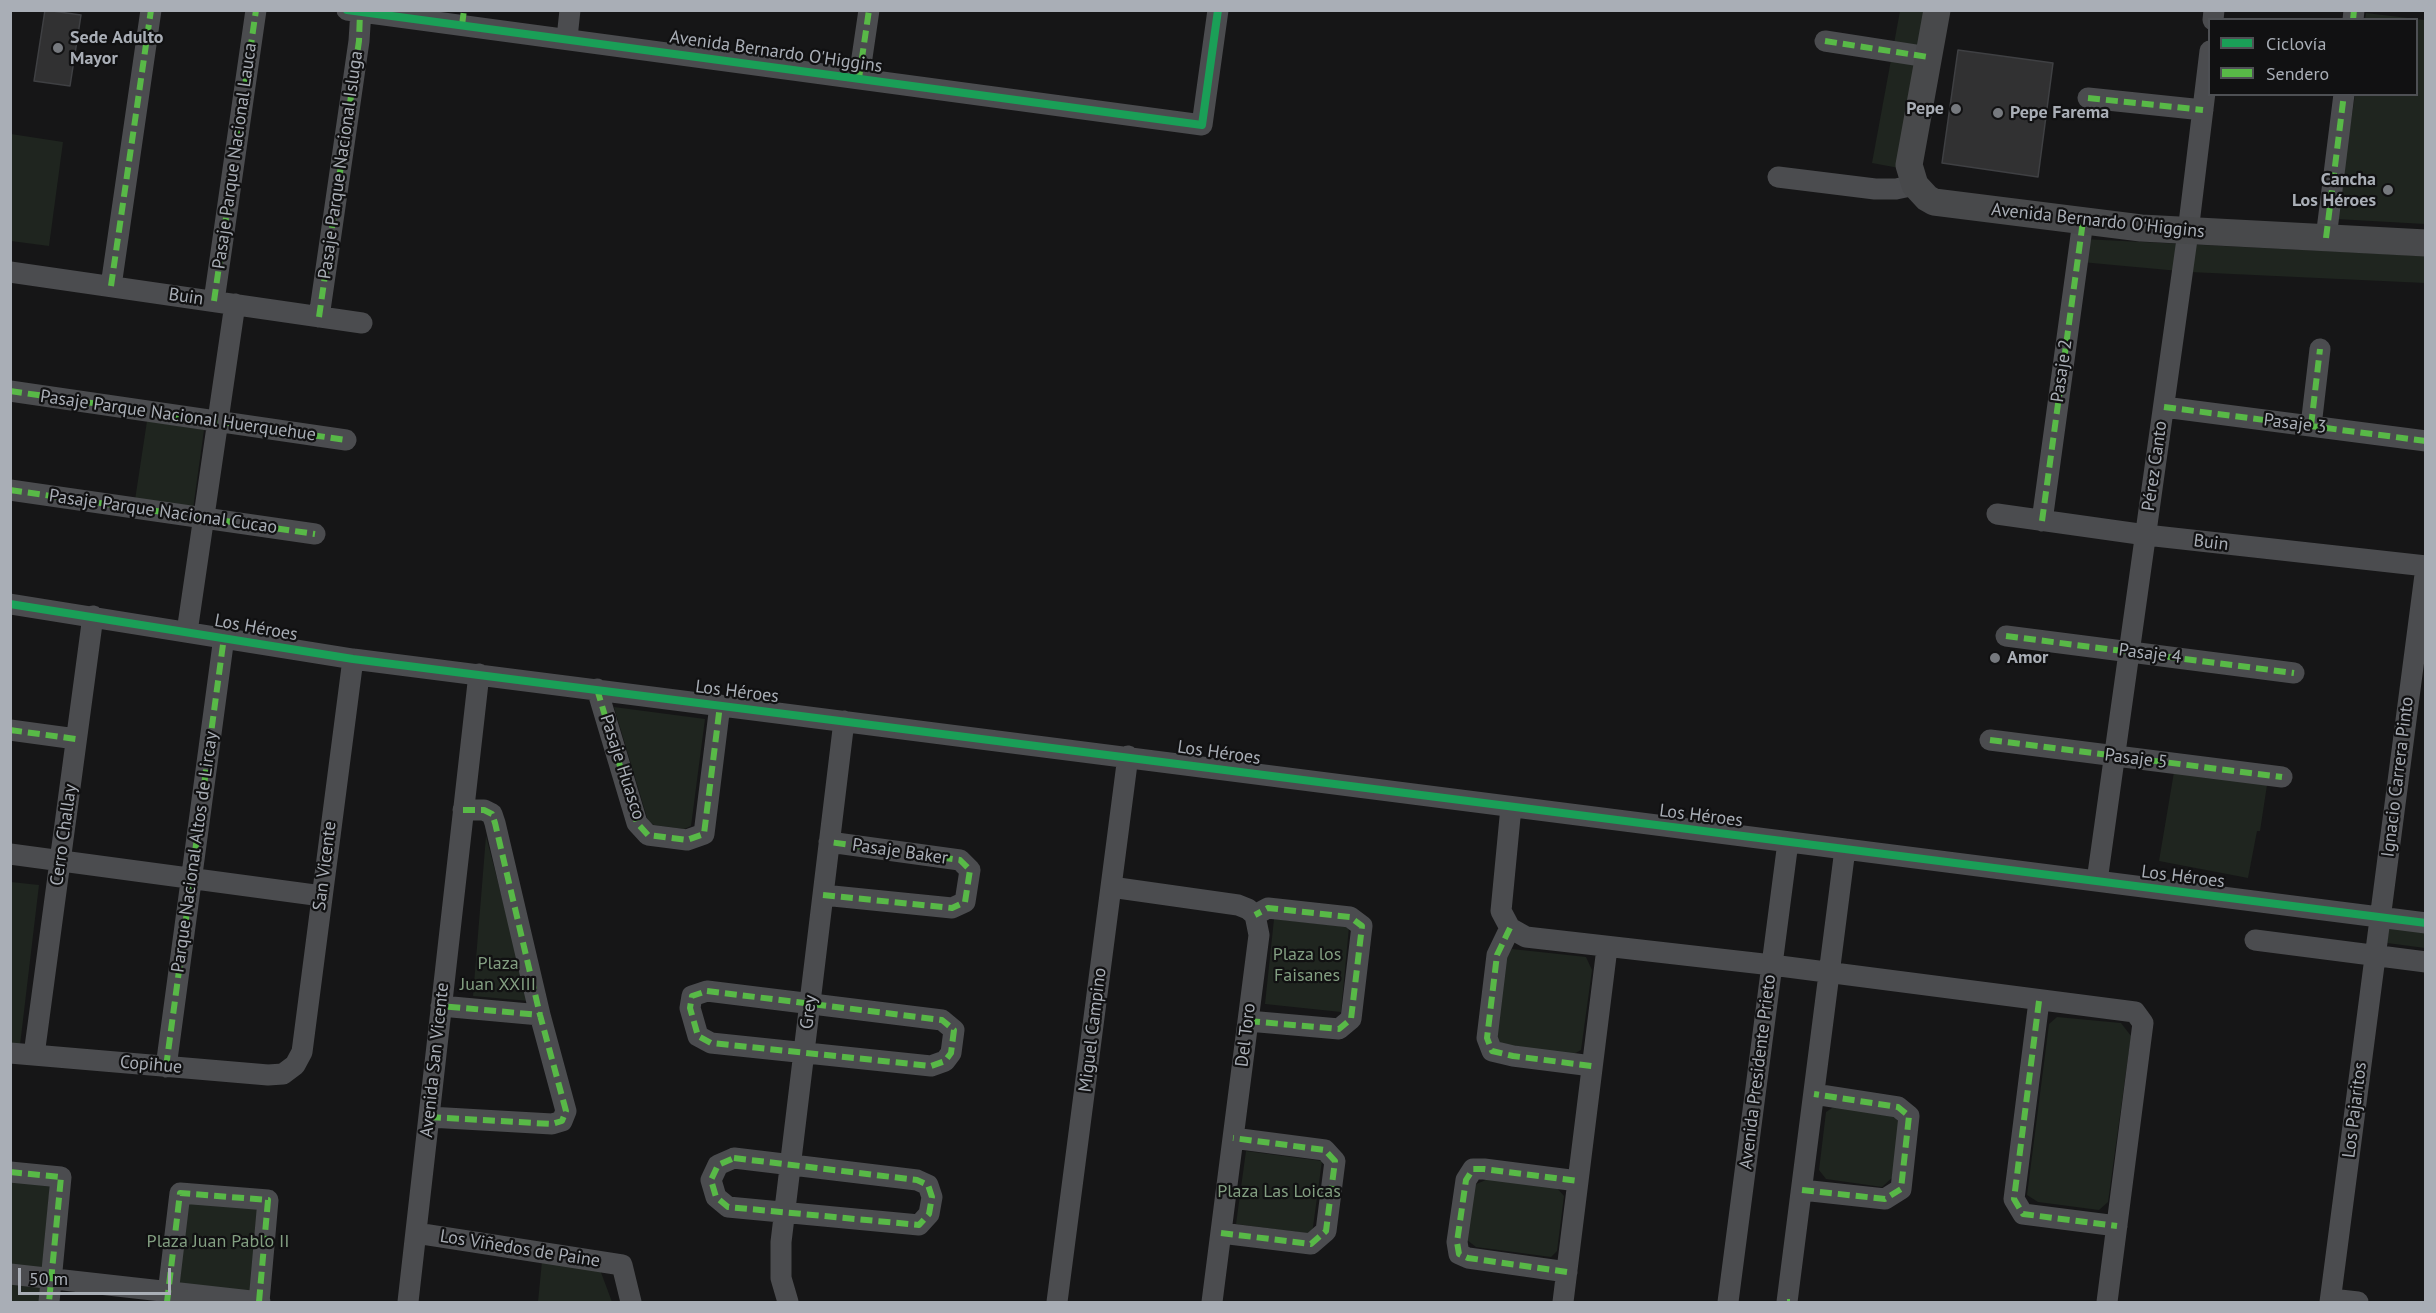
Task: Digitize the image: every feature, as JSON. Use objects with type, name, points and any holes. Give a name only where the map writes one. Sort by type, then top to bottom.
[{"type":"main road","points":[[1914,185],[1909,165],[1937,10]]},
{"type":"main road","name":"Avenida Bernardo O'Higgins","points":[[1914,185],[1927,198],[1943,204],[2083,221],[2188,232],[2426,243]]},
{"type":"street","points":[[111,286],[151,10]]},
{"type":"street","name":"Pasaje Parque Nacional Lauca","points":[[214,301],[256,10]]},
{"type":"street","points":[[567,38],[570,10]]},
{"type":"street","points":[[859,78],[869,10]]},
{"type":"street","name":"Avenida Bernardo O'Higgins","points":[[356,11],[463,18],[567,38],[1202,125],[1214,11]]},
{"type":"street","name":"Pasaje Parque Nacional Isluga","points":[[319,316],[359,40],[356,11]]},
{"type":"street","points":[[1825,41],[1928,57]]},
{"type":"street","name":"Pérez Canto","points":[[2097,881],[2188,232],[2208,68]]},
{"type":"street","points":[[2326,238],[2344,96]]},
{"type":"street","points":[[2088,98],[2203,110]]},
{"type":"street","points":[[1778,177],[1875,189],[1896,189],[1914,185]]},
{"type":"street","name":"Pasaje 2","points":[[2042,521],[2083,221]]},
{"type":"street","name":"Buin","points":[[10,272],[362,323]]},
{"type":"street","points":[[187,632],[235,304]]},
{"type":"street","points":[[2311,426],[2320,349]]},
{"type":"street","name":"Pasaje Parque Nacional Huerquehue","points":[[10,392],[346,440]]},
{"type":"street","name":"Pasaje 3","points":[[2164,407],[2426,441]]},
{"type":"street","name":"Pasaje Parque Nacional Cucao","points":[[10,490],[315,534]]},
{"type":"street","name":"Buin","points":[[1997,514],[2146,535],[2426,567]]},
{"type":"street","name":"Ignacio Carrera Pinto","points":[[2380,916],[2426,567]]},
{"type":"street","name":"Los Héroes","points":[[10,604],[353,659],[2426,923]]},
{"type":"street","name":"Cerro Challay","points":[[34,1055],[93,616]]},
{"type":"street","name":"Pasaje 4","points":[[2006,636],[2294,673]]},
{"type":"street","name":"Parque Nacional Altos de Lircay","points":[[166,1067],[224,637]]},
{"type":"street","name":"San Vicente","points":[[290,1070],[302,1052],[353,659]]},
{"type":"street","name":"Avenida San Vicente","points":[[408,1302],[479,674]]},
{"type":"street","name":"Pasaje Huasco","points":[[597,689],[637,823],[648,835],[687,840],[704,834],[720,705]]},
{"type":"street","name":"Grey","points":[[788,1302],[781,1278],[781,1242],[844,721]]},
{"type":"street","points":[[10,730],[76,740]]},
{"type":"street","name":"Pasaje 5","points":[[1990,740],[2282,777]]},
{"type":"street","name":"Miguel Campino","points":[[1057,1302],[1128,756]]},
{"type":"street","points":[[1511,807],[1501,911],[1510,928],[1526,937],[1772,965],[2134,1012],[2143,1023],[2107,1302]]},
{"type":"street","points":[[429,1117],[552,1124],[562,1120],[566,1111],[540,1015],[492,814],[484,810],[464,810]]},
{"type":"street","name":"Pasaje Baker","points":[[823,895],[952,908],[965,902],[970,870],[960,860],[829,842]]},
{"type":"street","name":"Avenida Presidente Prieto","points":[[1728,1302],[1788,842]]},
{"type":"street","points":[[1788,1302],[1845,849]]},
{"type":"street","points":[[10,854],[322,896]]},
{"type":"street","points":[[1111,887],[1238,904],[1255,915],[1268,908],[1350,916],[1362,926],[1351,1019],[1339,1029],[1248,1021]]},
{"type":"street","name":"Del Toro","points":[[1212,1302],[1259,934],[1255,915]]},
{"type":"street","name":"Los Pajaritos","points":[[2330,1301],[2380,916]]},
{"type":"street","points":[[1510,928],[1497,955],[1487,1038],[1492,1051],[1513,1056],[1592,1066]]},
{"type":"street","points":[[2255,940],[2426,962]]},
{"type":"street","points":[[1563,1302],[1607,948]]},
{"type":"street","points":[[707,991],[942,1020],[954,1030],[951,1053],[945,1061],[931,1066],[804,1053],[711,1043],[698,1036],[690,1008],[692,996],[707,991]]},
{"type":"street","points":[[2038,1001],[2014,1199],[2023,1214],[2117,1226]]},
{"type":"street","points":[[441,1006],[540,1015]]},
{"type":"street","name":"Copihue","points":[[10,1053],[275,1075],[290,1070]]},
{"type":"street","points":[[1802,1190],[1884,1199],[1901,1189],[1909,1116],[1898,1107],[1814,1094]]},
{"type":"street","points":[[1221,1233],[1311,1244],[1326,1231],[1335,1161],[1325,1150],[1233,1138]]},
{"type":"street","points":[[734,1158],[917,1180],[928,1185],[932,1197],[929,1214],[919,1225],[784,1212],[728,1207],[716,1197],[711,1180],[718,1165],[734,1158]]},
{"type":"street","points":[[1567,1272],[1468,1258],[1459,1254],[1457,1242],[1466,1180],[1473,1170],[1484,1169],[1578,1181]]},
{"type":"street","points":[[10,1172],[61,1177],[49,1302]]},
{"type":"street","points":[[10,1274],[52,1278],[167,1297],[259,1302],[268,1200],[180,1193],[167,1297]]},
{"type":"street","name":"Los Viñedos de Paine","points":[[416,1233],[622,1265],[631,1302]]},
{"type":"street","points":[[2330,1301],[2358,1302]]},
{"type":"green space","points":[[1900,11],[1928,11],[1899,168],[1872,163]]},
{"type":"green space","points":[[2366,13],[2408,18],[2365,18]]},
{"type":"green space","points":[[2418,19],[2425,20],[2425,224],[2336,219],[2355,96],[2418,96]]},
{"type":"green space","points":[[11,134],[63,142],[49,246],[11,241]]},
{"type":"green space","points":[[2083,239],[2425,256],[2425,283],[2190,272],[2081,262]]},
{"type":"green space","points":[[147,421],[204,430],[193,509],[135,500]]},
{"type":"green space","points":[[614,707],[705,719],[691,826],[684,829],[654,825],[648,821]]},
{"type":"green space","points":[[2174,772],[2267,785],[2260,831],[2257,831],[2248,878],[2159,861]]},
{"type":"green space","name":"Plaza Juan XXIII","points":[[486,836],[529,1001],[473,996]]},
{"type":"green space","points":[[11,882],[39,885],[20,1045],[11,1044]]},
{"type":"green space","name":"Plaza los Faisanes","points":[[1274,919],[1349,927],[1341,1012],[1265,1004]]},
{"type":"green space","points":[[2389,927],[2425,932],[2425,948],[2387,943]]},
{"type":"green space","points":[[1512,949],[1586,957],[1592,970],[1581,1050],[1570,1056],[1502,1046],[1495,1039],[1506,956]]},
{"type":"green space","points":[[2057,1017],[2121,1023],[2131,1036],[2108,1202],[2099,1210],[2038,1202],[2027,1195],[2049,1024]]},
{"type":"green space","points":[[1835,1106],[1892,1113],[1900,1124],[1892,1178],[1882,1187],[1826,1179],[1819,1170],[1826,1112]]},
{"type":"green space","name":"Plaza Las Loicas","points":[[1246,1151],[1322,1161],[1312,1234],[1236,1224]]},
{"type":"green space","points":[[1488,1179],[1557,1188],[1564,1196],[1557,1251],[1551,1257],[1476,1247],[1467,1240],[1474,1185]]},
{"type":"green space","points":[[10,1181],[50,1184],[43,1270],[11,1267]]},
{"type":"green space","name":"Plaza Juan Pablo II","points":[[180,1199],[262,1205],[252,1294],[177,1288]]},
{"type":"green space","points":[[542,1261],[599,1267],[612,1302],[538,1302]]},
{"type":"green space","points":[[10,1280],[44,1283],[42,1302],[11,1302]]},
{"type":"building","name":"Sede Adulto Mayor","points":[[45,10],[81,15],[70,86],[34,81]]},
{"type":"building","name":"Pepe Farema","points":[[1958,50],[2053,63],[2038,177],[1942,163]]},
{"type":"marked path","points":[[111,286],[151,10]]},
{"type":"marked path","points":[[214,301],[256,10]]},
{"type":"marked path","points":[[462,25],[464,10]]},
{"type":"marked path","points":[[859,78],[869,10]]},
{"type":"marked path","points":[[2353,18],[2354,10]]},
{"type":"marked path","points":[[319,317],[359,41],[360,12]]},
{"type":"marked path","points":[[1825,41],[1928,57]]},
{"type":"marked path","points":[[2326,238],[2344,96]]},
{"type":"marked path","points":[[2088,98],[2203,110]]},
{"type":"marked path","points":[[2042,521],[2083,221]]},
{"type":"marked path","points":[[2311,426],[2320,349]]},
{"type":"marked path","points":[[10,391],[346,440]]},
{"type":"marked path","points":[[2164,407],[2426,441]]},
{"type":"marked path","points":[[10,490],[315,534]]},
{"type":"marked path","points":[[2006,636],[2294,673]]},
{"type":"marked path","points":[[166,1067],[224,637]]},
{"type":"marked path","points":[[597,689],[637,823],[648,835],[687,840],[704,834],[720,705]]},
{"type":"marked path","points":[[10,730],[76,739]]},
{"type":"marked path","points":[[1990,740],[2282,777]]},
{"type":"marked path","points":[[463,810],[484,810],[492,814],[540,1015]]},
{"type":"marked path","points":[[823,895],[952,908],[965,902],[970,870],[960,860],[829,842]]},
{"type":"marked path","points":[[1248,1021],[1339,1029],[1351,1019],[1362,926],[1350,917],[1268,908],[1255,915]]},
{"type":"marked path","points":[[1510,928],[1497,955],[1487,1038],[1492,1051],[1513,1056],[1592,1066]]},
{"type":"marked path","points":[[707,991],[942,1020],[954,1030],[951,1053],[945,1061],[931,1066],[711,1043],[698,1036],[690,1008],[692,996],[707,991]]},
{"type":"marked path","points":[[2039,1001],[2014,1199],[2023,1214],[2117,1226]]},
{"type":"marked path","points":[[429,1117],[552,1124],[562,1121],[566,1111],[540,1015],[441,1006]]},
{"type":"marked path","points":[[1802,1190],[1885,1199],[1901,1189],[1909,1116],[1898,1107],[1814,1094]]},
{"type":"marked path","points":[[1221,1233],[1311,1244],[1326,1231],[1335,1161],[1325,1150],[1233,1138]]},
{"type":"marked path","points":[[734,1158],[917,1180],[928,1185],[932,1197],[929,1214],[919,1225],[728,1207],[716,1197],[711,1180],[718,1165],[734,1158]]},
{"type":"marked path","points":[[1567,1272],[1468,1258],[1459,1254],[1457,1242],[1466,1180],[1473,1169],[1578,1181]]},
{"type":"marked path","points":[[10,1172],[61,1177],[49,1302]]},
{"type":"marked path","points":[[167,1302],[180,1193],[268,1200],[259,1302]]},
{"type":"cycle path","points":[[347,10],[1202,125],[1218,10]]},
{"type":"cycle path","points":[[10,604],[353,659],[2426,923]]},
{"type":"place","name":"Sede Adulto Mayor","points":[[58,48]]},
{"type":"place","name":"Pepe","points":[[1956,109]]},
{"type":"place","name":"Pepe Farema","points":[[1998,113]]},
{"type":"place","name":"Cancha Los Héroes","points":[[2388,190]]},
{"type":"place","name":"Amor","points":[[1995,658]]}]
